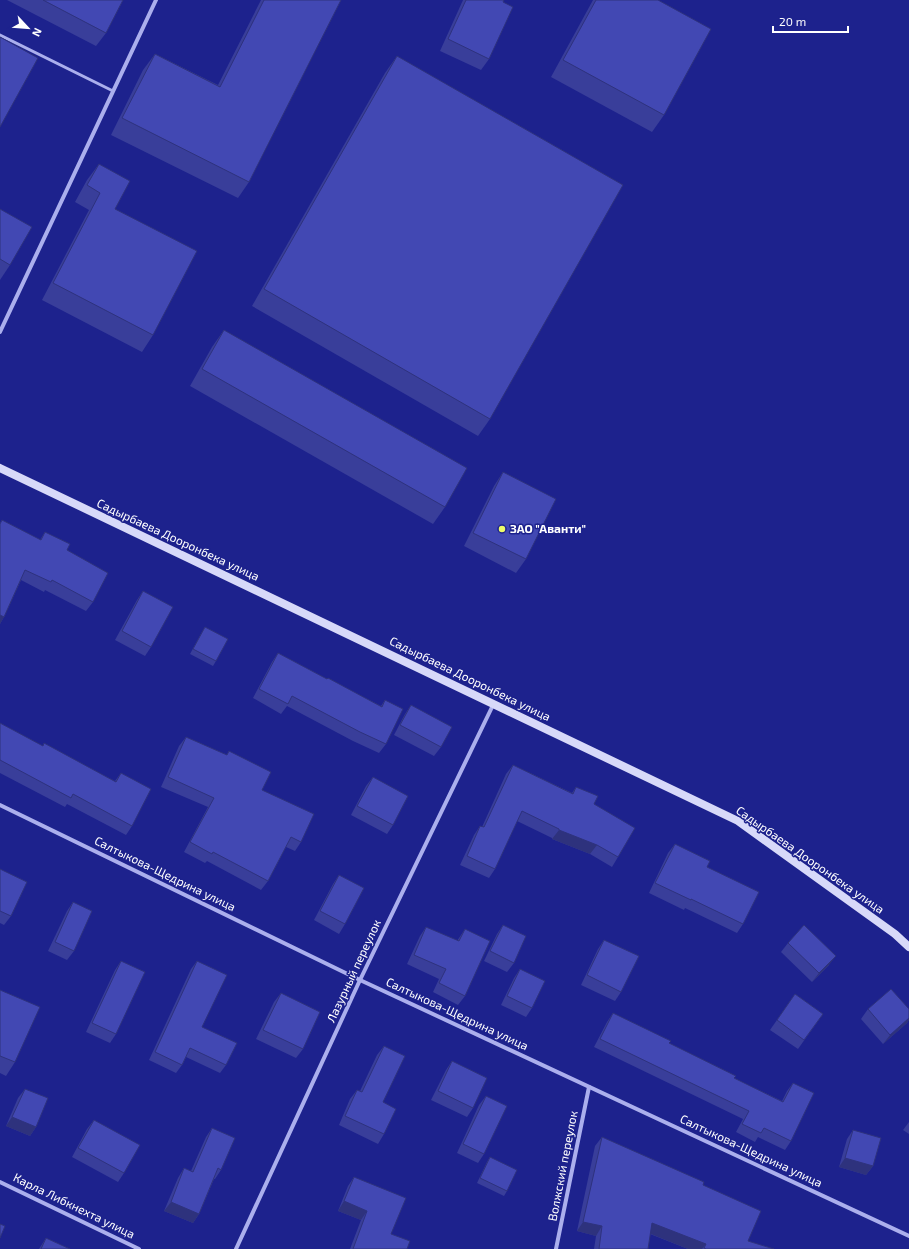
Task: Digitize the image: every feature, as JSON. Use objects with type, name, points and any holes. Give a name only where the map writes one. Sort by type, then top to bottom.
[{"type":"main road","name":"Садырбаева Дооронбека улица","points":[[0,468],[738,821],[860,908],[909,946]]},
{"type":"street","points":[[0,332],[156,0]]},
{"type":"street","name":"Лазурный переулок","points":[[236,1249],[360,980],[494,703]]},
{"type":"street","name":"Салтыкова-Щедрина улица","points":[[0,805],[360,980],[909,1236]]},
{"type":"street","name":"Волжский переулок","points":[[556,1249],[589,1087]]},
{"type":"street","name":"Карла Либкнехта улица","points":[[0,1182],[139,1249]]},
{"type":"lane","points":[[0,35],[113,91]]},
{"type":"building","points":[[43,0],[123,0],[106,33]]},
{"type":"building","points":[[264,0],[341,0],[249,182],[122,118],[155,54],[220,87]]},
{"type":"building","points":[[466,0],[504,0],[503,2],[513,7],[489,59],[448,39]]},
{"type":"building","points":[[596,0],[658,0],[711,29],[664,115],[563,60]]},
{"type":"building","points":[[0,37],[38,58],[0,127]]},
{"type":"building","points":[[397,56],[623,185],[490,419],[264,289]]},
{"type":"building","points":[[99,164],[130,181],[115,209],[197,251],[153,335],[53,283],[100,193],[87,185]]},
{"type":"building","points":[[0,209],[32,227],[10,265],[0,259]]},
{"type":"building","points":[[224,330],[467,468],[445,507],[202,369]]},
{"type":"building","points":[[503,472],[556,499],[526,559],[473,533]]},
{"type":"building","points":[[2,520],[41,540],[45,532],[70,544],[67,550],[108,573],[93,602],[52,580],[51,582],[25,570],[4,617],[0,615],[0,524]]},
{"type":"building","points":[[143,591],[173,607],[151,647],[122,631]]},
{"type":"building","points":[[205,627],[228,639],[216,661],[193,649]]},
{"type":"building","points":[[278,653],[382,707],[385,700],[403,709],[386,744],[292,696],[288,704],[259,689]]},
{"type":"building","points":[[411,705],[452,727],[441,747],[400,725]]},
{"type":"building","points":[[0,723],[43,746],[44,743],[116,782],[121,773],[151,789],[132,826],[73,794],[71,798],[0,760]]},
{"type":"building","points":[[186,737],[227,755],[229,751],[271,772],[262,790],[314,814],[301,842],[291,837],[268,881],[213,852],[212,854],[190,842],[214,798],[168,777]]},
{"type":"building","points":[[513,765],[573,794],[576,787],[598,796],[594,804],[635,828],[618,857],[597,845],[559,830],[522,811],[495,869],[467,856],[480,826],[484,827]]},
{"type":"building","points":[[373,777],[408,796],[393,825],[357,806]]},
{"type":"building","points":[[675,844],[710,861],[707,867],[759,892],[743,924],[655,883]]},
{"type":"building","points":[[0,869],[27,882],[11,916],[0,911]]},
{"type":"building","points":[[339,875],[364,888],[345,924],[320,911]]},
{"type":"building","points":[[73,902],[92,911],[74,951],[55,942]]},
{"type":"building","points":[[503,925],[526,936],[514,963],[490,951]]},
{"type":"building","points":[[804,925],[836,956],[819,973],[788,943]]},
{"type":"building","points":[[426,927],[459,941],[465,929],[490,941],[465,996],[439,983],[446,969],[414,955]]},
{"type":"building","points":[[604,940],[639,956],[621,992],[587,975]]},
{"type":"building","points":[[121,961],[145,972],[116,1034],[92,1023]]},
{"type":"building","points":[[197,961],[227,975],[202,1027],[237,1043],[226,1065],[190,1048],[182,1065],[155,1052]]},
{"type":"building","points":[[520,969],[545,981],[532,1008],[507,996]]},
{"type":"building","points":[[891,989],[909,1009],[909,1018],[890,1035],[868,1009]]},
{"type":"building","points":[[0,990],[40,1007],[15,1062],[0,1056]]},
{"type":"building","points":[[281,993],[320,1012],[303,1049],[263,1030]]},
{"type":"building","points":[[795,994],[823,1014],[804,1040],[777,1020]]},
{"type":"building","points":[[613,1013],[671,1041],[669,1043],[736,1076],[734,1078],[783,1102],[793,1083],[814,1093],[791,1141],[764,1128],[761,1133],[742,1124],[749,1111],[600,1039]]},
{"type":"building","points":[[384,1046],[405,1056],[383,1102],[396,1109],[384,1134],[345,1116],[357,1090],[362,1092]]},
{"type":"building","points":[[452,1061],[487,1078],[473,1108],[438,1091]]},
{"type":"building","points":[[25,1089],[48,1098],[36,1127],[12,1117]]},
{"type":"building","points":[[486,1096],[507,1106],[484,1154],[463,1144]]},
{"type":"building","points":[[94,1120],[140,1145],[124,1173],[78,1148]]},
{"type":"building","points":[[212,1128],[235,1138],[221,1170],[218,1168],[199,1214],[171,1202],[184,1168],[193,1172]]},
{"type":"building","points":[[853,1130],[881,1138],[873,1166],[845,1158]]},
{"type":"building","points":[[602,1137],[704,1182],[703,1185],[761,1211],[748,1241],[774,1249],[706,1249],[704,1248],[706,1244],[652,1223],[648,1249],[599,1249],[602,1226],[583,1222]]},
{"type":"building","points":[[490,1157],[517,1170],[507,1191],[480,1178]]},
{"type":"building","points":[[354,1177],[406,1198],[391,1234],[410,1241],[407,1249],[353,1249],[367,1211],[344,1201]]},
{"type":"building","points":[[0,1224],[5,1226],[0,1238]]},
{"type":"building","points":[[46,1238],[70,1249],[41,1249]]},
{"type":"place","name":"ЗАО \"Аванти\"","points":[[502,529]]}]
